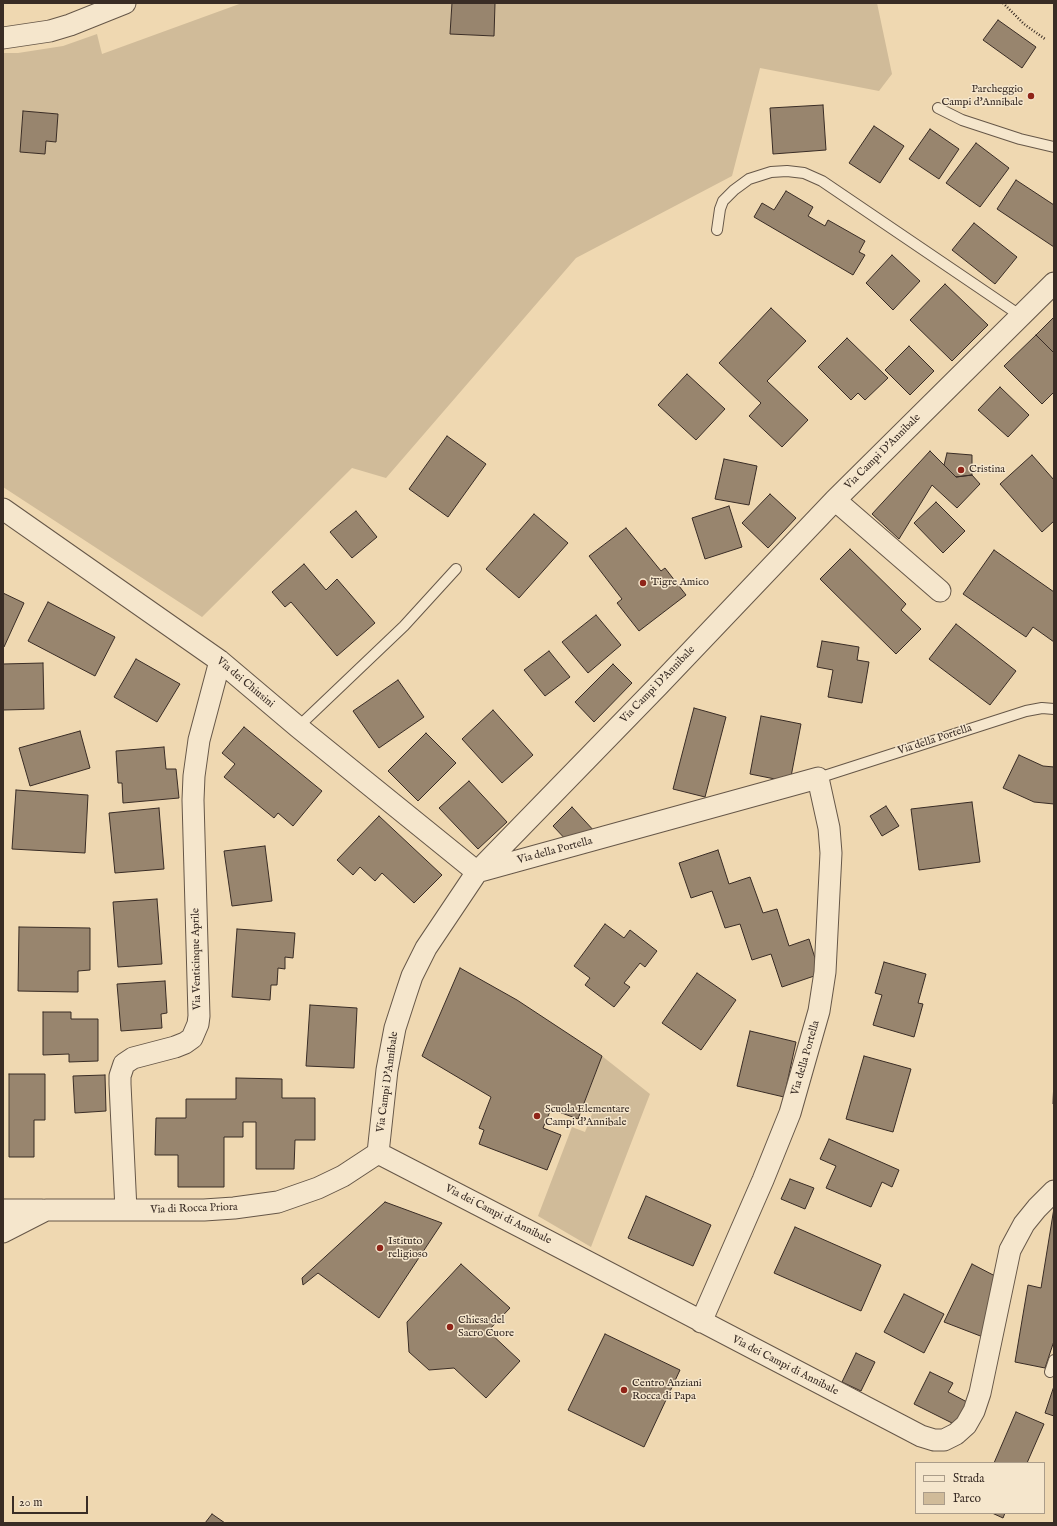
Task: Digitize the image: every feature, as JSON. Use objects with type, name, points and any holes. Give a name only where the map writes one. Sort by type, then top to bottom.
[{"type":"street","points":[[3,38],[50,31],[70,25],[125,3]]},
{"type":"street","name":"Via Campi D'Annibale","points":[[378,1153],[387,1070],[395,1028],[412,976],[426,948],[476,872],[658,686],[835,500],[1054,283]]},
{"type":"street","points":[[835,500],[940,590]]},
{"type":"street","name":"Via dei Chiusini","points":[[3,509],[220,661],[298,727],[476,872]]},
{"type":"street","name":"Via Venticinque Aprile","points":[[126,1210],[120,1084],[120,1076],[124,1064],[133,1058],[185,1043],[192,1038],[198,1024],[193,800],[194,776],[199,740],[220,661]]},
{"type":"street","name":"Via della Portella","points":[[476,872],[818,778],[827,816],[831,853],[825,972],[819,1011],[790,1113],[763,1180],[701,1322]]},
{"type":"street","name":"Via di Rocca Priora","points":[[3,1232],[46,1210],[219,1210],[278,1202],[318,1188],[343,1176],[378,1153]]},
{"type":"street","name":"Via dei Campi di Annibale","points":[[378,1153],[921,1436],[934,1440],[951,1438],[966,1425],[978,1402],[1010,1250],[1024,1224],[1054,1191]]},
{"type":"street","points":[[3,1210],[46,1210]]},
{"type":"lane","points":[[938,108],[962,120],[1020,139],[1054,147]]},
{"type":"lane","points":[[717,230],[720,209],[723,201],[734,190],[749,180],[772,172],[787,170],[804,173],[822,181],[1021,316]]},
{"type":"lane","points":[[298,727],[404,626],[456,569]]},
{"type":"lane","name":"Via della Portella","points":[[818,778],[1026,711],[1042,708],[1054,709]]},
{"type":"lane","points":[[1050,1372],[1054,1360]]},
{"type":"path","points":[[1003,3],[1024,24],[1045,39]]},
{"type":"green space","points":[[242,3],[452,3],[451,34],[493,36],[495,3],[877,3],[892,74],[879,91],[760,68],[732,176],[576,258],[386,478],[352,468],[202,617],[3,487],[3,53],[18,53],[63,46],[97,34],[102,54]],"holes":[[[23,111],[58,114],[56,142],[46,141],[45,154],[20,152]]]},
{"type":"green space","points":[[602,1056],[650,1094],[591,1247],[538,1216],[572,1127],[585,1132],[592,1114],[582,1110]]},
{"type":"building","points":[[452,3],[495,3],[494,36],[450,34]]},
{"type":"building","points":[[998,20],[1036,47],[1022,68],[983,40]]},
{"type":"building","points":[[823,105],[826,150],[773,154],[770,108]]},
{"type":"building","points":[[23,111],[58,114],[56,142],[46,141],[45,154],[20,152]]},
{"type":"building","points":[[874,126],[904,146],[880,183],[849,163]]},
{"type":"building","points":[[930,129],[959,149],[939,179],[909,159]]},
{"type":"building","points":[[976,143],[1009,168],[980,207],[946,183]]},
{"type":"building","points":[[1016,180],[1054,205],[1054,247],[997,209]]},
{"type":"building","points":[[786,191],[813,207],[808,216],[825,226],[828,220],[865,241],[859,252],[865,255],[853,275],[754,217],[762,203],[774,210]]},
{"type":"building","points":[[974,223],[1017,257],[995,284],[952,250]]},
{"type":"building","points":[[892,255],[920,281],[893,310],[866,283]]},
{"type":"building","points":[[945,284],[988,325],[952,361],[910,320]]},
{"type":"building","points":[[771,308],[806,341],[767,381],[808,420],[782,447],[749,416],[761,403],[719,363]]},
{"type":"building","points":[[1054,317],[1054,353],[1036,335]]},
{"type":"building","points":[[1036,335],[1054,353],[1054,392],[1042,404],[1004,366]]},
{"type":"building","points":[[847,338],[888,378],[865,400],[858,393],[851,400],[818,367]]},
{"type":"building","points":[[909,346],[934,371],[910,395],[885,370]]},
{"type":"building","points":[[687,374],[725,409],[696,440],[658,405]]},
{"type":"building","points":[[1000,387],[1029,415],[1008,437],[978,410]]},
{"type":"building","points":[[447,436],[486,464],[448,517],[409,489]]},
{"type":"building","points":[[930,451],[956,477],[972,475],[980,484],[957,508],[932,485],[899,539],[872,514]]},
{"type":"building","name":"Cristina","points":[[947,453],[972,455],[972,475],[956,477],[944,465]]},
{"type":"building","points":[[1032,455],[1054,480],[1054,521],[1042,532],[1000,484]]},
{"type":"building","points":[[724,459],[757,466],[749,505],[715,499]]},
{"type":"building","points":[[770,494],[796,518],[768,548],[742,523]]},
{"type":"building","points":[[936,502],[965,531],[943,553],[914,523]]},
{"type":"building","points":[[729,506],[742,547],[705,559],[692,518]]},
{"type":"building","points":[[356,511],[377,537],[352,558],[330,532]]},
{"type":"building","points":[[534,514],[568,543],[519,598],[486,569]]},
{"type":"building","name":"Tigre Amico","points":[[626,528],[661,571],[665,568],[686,595],[639,631],[617,603],[622,599],[589,556]]},
{"type":"building","points":[[850,549],[906,604],[901,610],[921,629],[896,654],[820,579]]},
{"type":"building","points":[[994,550],[1054,592],[1054,642],[1033,627],[1026,637],[963,594]]},
{"type":"building","points":[[304,564],[326,590],[337,579],[375,623],[337,656],[291,602],[285,607],[272,592]]},
{"type":"building","points":[[3,593],[24,603],[4,647],[3,647]]},
{"type":"building","points":[[48,602],[115,637],[95,676],[28,641]]},
{"type":"building","points":[[596,615],[621,645],[588,673],[562,642]]},
{"type":"building","points":[[956,624],[1016,671],[990,705],[929,659]]},
{"type":"building","points":[[822,641],[859,647],[857,660],[869,662],[862,703],[828,697],[833,670],[817,667]]},
{"type":"building","points":[[549,651],[570,677],[545,696],[524,670]]},
{"type":"building","points":[[136,659],[180,684],[157,722],[114,697]]},
{"type":"building","points":[[43,663],[44,709],[3,710],[3,664]]},
{"type":"building","points":[[613,664],[632,683],[594,722],[575,702]]},
{"type":"building","points":[[398,680],[424,717],[379,748],[353,711]]},
{"type":"building","points":[[694,708],[726,717],[705,797],[673,789]]},
{"type":"building","points":[[493,710],[533,755],[502,783],[462,739]]},
{"type":"building","points":[[761,716],[801,724],[790,782],[750,774]]},
{"type":"building","points":[[244,727],[322,791],[293,826],[278,813],[274,818],[224,777],[235,764],[222,753]]},
{"type":"building","points":[[80,731],[90,768],[30,786],[19,748]]},
{"type":"building","points":[[426,733],[456,763],[418,801],[388,771]]},
{"type":"building","points":[[164,747],[166,769],[176,769],[179,798],[123,803],[122,783],[118,783],[116,751]]},
{"type":"building","points":[[1019,755],[1043,766],[1054,767],[1054,804],[1034,802],[1003,788]]},
{"type":"building","points":[[469,781],[507,822],[478,849],[439,808]]},
{"type":"building","points":[[16,790],[88,795],[85,853],[12,849]]},
{"type":"building","points":[[972,802],[980,862],[919,870],[911,809]]},
{"type":"building","points":[[886,806],[899,826],[882,836],[870,816]]},
{"type":"building","points":[[572,807],[596,833],[570,844],[553,826]]},
{"type":"building","points":[[159,808],[164,869],[115,873],[109,813]]},
{"type":"building","points":[[379,816],[442,875],[414,903],[382,873],[375,881],[360,867],[353,875],[337,860]]},
{"type":"building","points":[[265,846],[272,901],[232,906],[224,851]]},
{"type":"building","points":[[718,850],[729,884],[750,877],[763,913],[777,909],[789,946],[809,939],[820,974],[782,987],[771,954],[752,960],[740,924],[725,928],[712,891],[691,898],[679,863]]},
{"type":"building","points":[[157,899],[162,964],[118,967],[113,902]]},
{"type":"building","points":[[605,924],[624,938],[630,930],[657,951],[645,967],[640,963],[624,983],[630,987],[614,1007],[585,985],[590,978],[574,966]]},
{"type":"building","points":[[19,927],[90,928],[90,970],[78,971],[78,992],[18,991]]},
{"type":"building","points":[[237,929],[295,933],[293,958],[285,957],[285,969],[278,968],[277,985],[271,985],[270,1000],[232,997]]},
{"type":"building","points":[[884,962],[926,974],[918,1003],[923,1004],[914,1037],[873,1025],[882,995],[875,993]]},
{"type":"building","points":[[460,968],[517,1000],[602,1056],[578,1119],[551,1109],[543,1128],[561,1135],[547,1170],[479,1144],[484,1130],[479,1128],[491,1097],[422,1056]]},
{"type":"building","points":[[697,973],[736,1000],[701,1050],[662,1023]]},
{"type":"building","points":[[165,981],[167,1013],[161,1014],[162,1028],[121,1031],[117,984]]},
{"type":"building","points":[[310,1005],[357,1008],[354,1068],[306,1066]]},
{"type":"building","points":[[43,1012],[71,1012],[71,1019],[98,1019],[98,1061],[69,1062],[69,1054],[43,1055]]},
{"type":"building","points":[[750,1031],[796,1042],[784,1097],[737,1086]]},
{"type":"building","points":[[864,1056],[911,1069],[893,1132],[846,1119]]},
{"type":"building","points":[[9,1074],[45,1074],[45,1120],[34,1120],[34,1157],[9,1157]]},
{"type":"building","points":[[105,1075],[106,1111],[75,1113],[73,1076]]},
{"type":"building","points":[[236,1078],[282,1079],[282,1098],[315,1098],[315,1140],[295,1140],[294,1169],[256,1169],[256,1122],[243,1122],[243,1137],[224,1137],[224,1187],[178,1187],[178,1155],[155,1155],[156,1118],[186,1118],[186,1099],[236,1099]]},
{"type":"building","points":[[1054,1079],[1054,1104],[1053,1104]]},
{"type":"building","points":[[829,1139],[899,1170],[892,1187],[882,1182],[871,1207],[826,1188],[836,1166],[820,1159]]},
{"type":"building","points":[[790,1179],[814,1188],[805,1209],[781,1199]]},
{"type":"building","points":[[646,1196],[711,1225],[693,1266],[628,1238]]},
{"type":"building","name":"Istituto religioso","points":[[385,1202],[442,1223],[379,1318],[318,1273],[303,1285],[302,1278]]},
{"type":"building","points":[[1054,1208],[1054,1341],[1045,1368],[1015,1362],[1028,1285],[1041,1288]]},
{"type":"building","points":[[795,1227],[881,1265],[861,1311],[774,1273]]},
{"type":"building","name":"Chiesa del Sacro Cuore","points":[[461,1264],[510,1308],[488,1331],[520,1361],[486,1398],[454,1368],[429,1370],[409,1352],[407,1322]]},
{"type":"building","points":[[972,1264],[997,1277],[983,1337],[944,1322]]},
{"type":"building","points":[[904,1294],[944,1314],[924,1353],[884,1332]]},
{"type":"building","name":"Centro Anziani Rocca di Papa","points":[[605,1334],[680,1370],[644,1447],[568,1410]]},
{"type":"building","points":[[856,1353],[875,1362],[861,1391],[842,1382]]},
{"type":"building","points":[[930,1372],[953,1383],[948,1392],[967,1402],[956,1425],[914,1404]]},
{"type":"building","points":[[1054,1386],[1054,1416],[1045,1413]]},
{"type":"building","points":[[1016,1412],[1044,1424],[1027,1462],[994,1462]]},
{"type":"building","points":[[212,1514],[225,1523],[205,1523]]},
{"type":"building","points":[[994,1514],[1005,1514],[1003,1518]]},
{"type":"place","name":"Parcheggio Campi d'Annibale","points":[[1031,96]]},
{"type":"place","name":"Cristina","points":[[961,470]]},
{"type":"place","name":"Tigre Amico","points":[[643,583]]},
{"type":"place","name":"Scuola Elementare Campi d'Annibale","points":[[537,1116]]},
{"type":"place","name":"Istituto religioso","points":[[380,1248]]},
{"type":"place","name":"Chiesa del Sacro Cuore","points":[[450,1327]]},
{"type":"place","name":"Centro Anziani Rocca di Papa","points":[[624,1390]]}]
